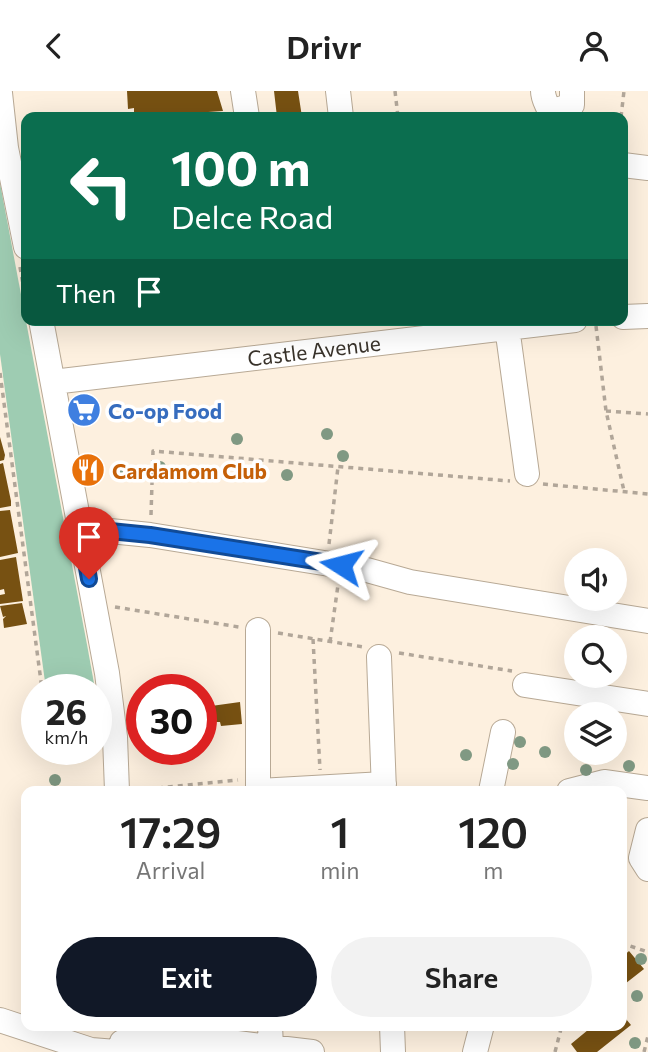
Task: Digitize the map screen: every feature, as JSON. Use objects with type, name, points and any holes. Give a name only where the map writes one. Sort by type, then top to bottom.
[{"type":"street","points":[[243,91],[246,112]]},
{"type":"street","points":[[338,91],[340,112]]},
{"type":"street","points":[[548,107],[572,105],[572,91]]},
{"type":"street","points":[[0,93],[16,144],[21,196]]},
{"type":"street","points":[[628,166],[648,168]]},
{"type":"street","points":[[628,317],[648,316]]},
{"type":"street","points":[[42,326],[94,604],[114,732],[117,786]]},
{"type":"street","name":"Castle Avenue","points":[[53,382],[517,326]]},
{"type":"street","points":[[507,327],[529,480]]},
{"type":"street","points":[[80,528],[150,535],[377,571],[410,582],[648,621]]},
{"type":"street","points":[[258,630],[258,786]]},
{"type":"street","points":[[379,652],[384,786]]},
{"type":"street","points":[[525,685],[648,704]]},
{"type":"street","points":[[492,786],[503,732]]},
{"type":"street","points":[[586,786],[604,782],[648,788]]},
{"type":"street","points":[[648,830],[641,858],[648,869]]},
{"type":"street","points":[[0,1020],[21,1027]]},
{"type":"street","points":[[33,1031],[91,1050],[120,1043],[270,1036],[312,1052]]},
{"type":"street","points":[[392,1031],[393,1052]]},
{"type":"street","points":[[475,1052],[480,1031]]},
{"type":"path","points":[[395,91],[397,112]]},
{"type":"path","points":[[622,112],[624,91]]},
{"type":"path","points":[[596,326],[606,411],[624,491]]},
{"type":"path","points":[[0,373],[40,674]]},
{"type":"path","points":[[606,411],[648,414]]},
{"type":"path","points":[[150,535],[153,451],[529,480],[648,494]]},
{"type":"path","points":[[330,642],[338,467]]},
{"type":"path","points":[[94,604],[379,652],[523,673],[525,685]]},
{"type":"path","points":[[313,639],[320,786]]},
{"type":"path","points":[[627,945],[648,952]]},
{"type":"path","points":[[555,1052],[560,1031]]},
{"type":"path","points":[[644,1052],[648,1036]]},
{"type":"green space","points":[[0,183],[21,295],[21,326],[27,326],[92,674],[44,674],[0,354]]},
{"type":"building","points":[[127,91],[217,91],[223,111],[134,112],[134,108],[128,109]]},
{"type":"building","points":[[274,91],[298,91],[301,112],[276,112]]},
{"type":"building","points":[[0,437],[5,455],[4,460],[0,461]]},
{"type":"building","points":[[3,463],[11,506],[0,508],[0,464]]},
{"type":"building","points":[[10,510],[18,553],[0,557],[0,511]]},
{"type":"building","points":[[16,557],[23,601],[0,604],[0,595],[5,594],[4,589],[0,590],[0,560]]},
{"type":"building","points":[[22,603],[27,624],[4,628],[3,619],[6,616],[3,617],[0,606]]},
{"type":"building","points":[[240,702],[242,724],[221,726],[220,722],[217,722],[217,705]]},
{"type":"building","points":[[629,951],[644,969],[627,982]]},
{"type":"building","points":[[587,1031],[623,1031],[597,1052],[577,1052],[571,1044]]},
{"type":"place","name":"Co-op Food","points":[[84,410]]},
{"type":"place","name":"Cardamom Club","points":[[88,470]]},
{"type":"route","points":[[89,579],[80,528],[150,535],[341,565]]}]
